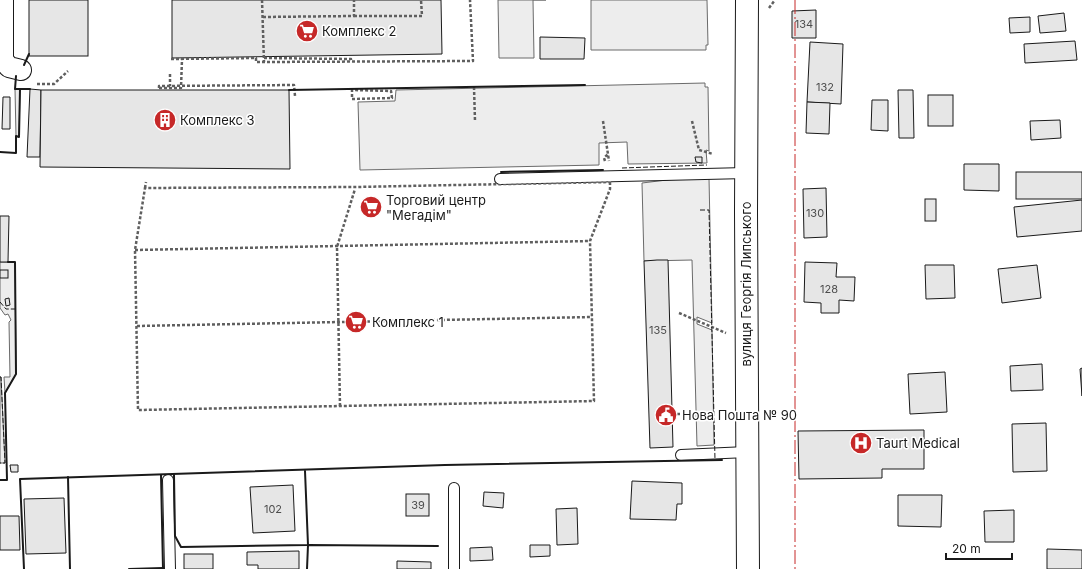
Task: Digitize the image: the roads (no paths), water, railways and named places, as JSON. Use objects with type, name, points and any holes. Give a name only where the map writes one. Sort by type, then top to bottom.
[{"type":"street","points":[[3,0],[4,60],[9,67],[26,77]]},
{"type":"street","name":"вулиця Георгія Липського","points":[[747,0],[746,173],[748,569]]},
{"type":"lane","points":[[500,179],[746,173]]},
{"type":"lane","points":[[681,455],[747,452]]},
{"type":"lane","points":[[168,480],[170,569]]},
{"type":"lane","points":[[454,488],[454,569]]},
{"type":"place","name":"Комплекс 2","points":[[307,31]]},
{"type":"place","name":"Комплекс 3","points":[[165,120]]},
{"type":"place","name":"Торговий центр \"Мегадім\"","points":[[371,207]]},
{"type":"place","name":"Комплекс 1","points":[[356,322]]},
{"type":"place","name":"Нова Пошта № 90","points":[[666,415]]},
{"type":"place","name":"Taurt Medical","points":[[861,443]]}]
